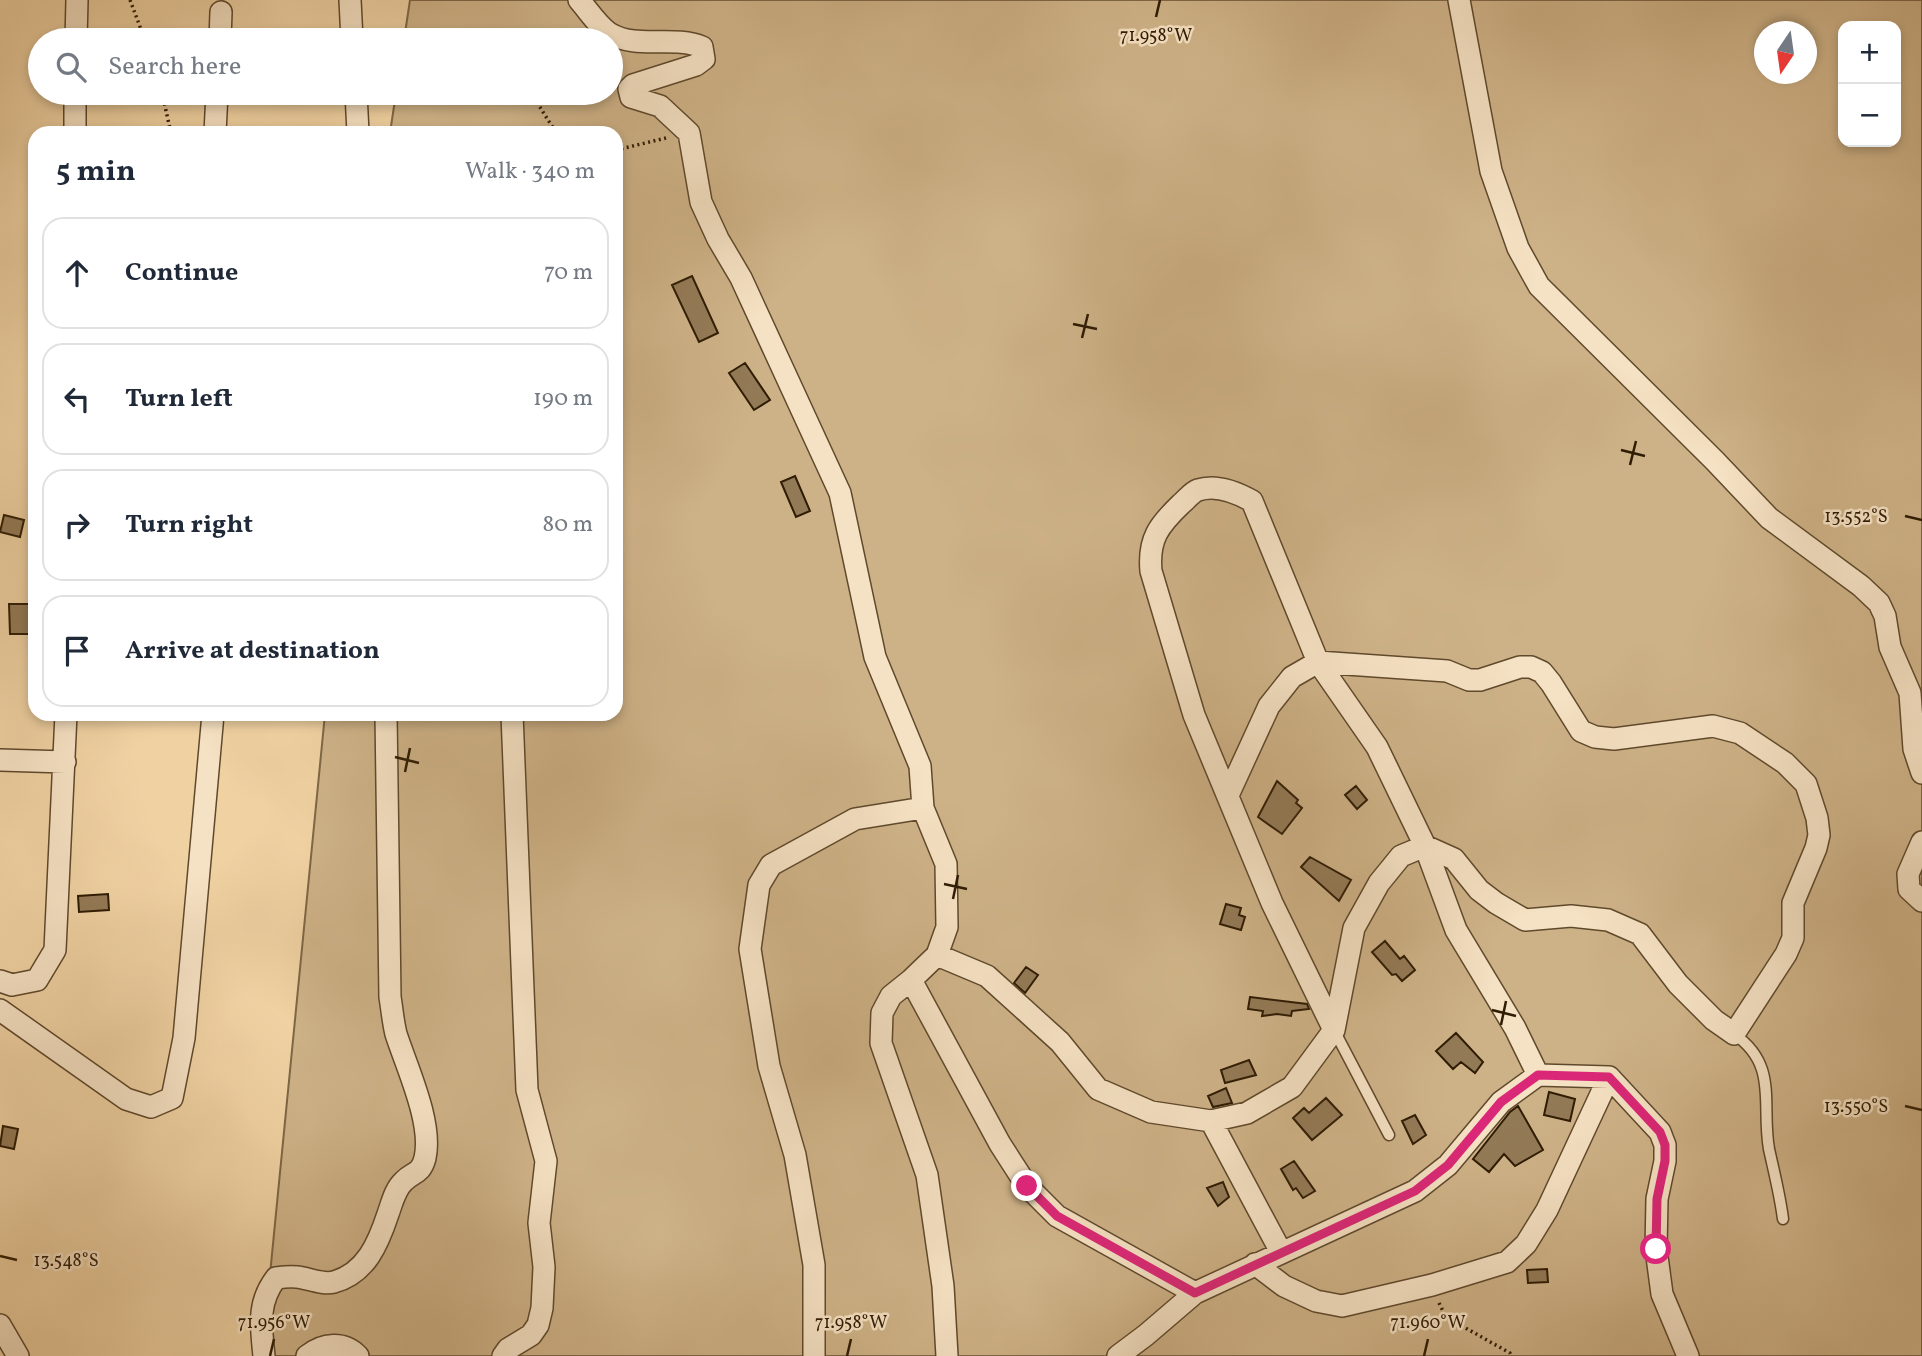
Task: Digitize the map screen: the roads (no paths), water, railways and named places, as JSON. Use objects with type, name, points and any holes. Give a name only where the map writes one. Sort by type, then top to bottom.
[{"type":"street","points":[[76,28],[77,0]]},
{"type":"street","points":[[350,0],[351,28]]},
{"type":"street","points":[[579,0],[604,28]]},
{"type":"street","points":[[1460,0],[1491,171],[1518,248],[1539,286],[1769,518],[1861,586],[1879,603],[1885,616],[1890,647],[1910,693],[1914,749],[1922,773]]},
{"type":"street","points":[[220,28],[221,12]]},
{"type":"street","points":[[623,37],[639,41],[689,41],[702,47],[704,59],[696,65],[632,85],[629,89],[631,97],[660,106],[689,133],[701,202],[718,239],[741,278],[840,493],[876,657],[920,766],[923,808],[946,864],[947,927],[937,954],[891,996],[882,1013],[881,1044],[927,1175],[943,1286],[947,1356]]},
{"type":"street","points":[[75,105],[75,126]]},
{"type":"street","points":[[215,126],[216,105]]},
{"type":"street","points":[[357,105],[358,126]]},
{"type":"street","points":[[1334,1030],[1272,903],[1194,715],[1151,571],[1149,557],[1153,537],[1166,519],[1196,491],[1221,489],[1236,492],[1252,501],[1318,662],[1377,747],[1425,846],[1456,930],[1515,1028],[1538,1075]]},
{"type":"street","points":[[937,954],[987,976],[1060,1041],[1098,1089],[1151,1112],[1211,1121],[1247,1113],[1292,1087],[1334,1030],[1354,928],[1379,883],[1401,856],[1425,846],[1454,859],[1479,890],[1525,919],[1572,916],[1608,920],[1640,934],[1678,984],[1714,1020],[1734,1034],[1786,954],[1793,938],[1793,903],[1819,835],[1806,784],[1784,763],[1740,733],[1713,726],[1615,739],[1595,737],[1581,731],[1551,683],[1542,672],[1531,667],[1520,667],[1480,680],[1469,680],[1447,671],[1318,662],[1292,677],[1269,706],[1228,793]]},
{"type":"street","points":[[0,981],[12,985],[37,980],[55,950],[66,721]]},
{"type":"street","points":[[0,1010],[126,1099],[151,1107],[172,1098],[184,1038],[212,721]]},
{"type":"street","points":[[264,1356],[262,1310],[265,1292],[276,1278],[293,1276],[330,1283],[348,1277],[360,1269],[381,1234],[395,1192],[404,1180],[418,1173],[425,1158],[425,1140],[417,1092],[395,1031],[390,997],[386,721]]},
{"type":"street","points":[[503,1356],[508,1349],[531,1335],[538,1325],[542,1308],[544,1266],[539,1223],[546,1161],[527,1090],[512,721]]},
{"type":"street","points":[[0,761],[65,762]]},
{"type":"street","points":[[814,1356],[814,1265],[795,1155],[769,1066],[750,950],[759,885],[771,865],[855,820],[923,808]]},
{"type":"street","points":[[1922,842],[1908,874],[1909,889],[1922,901]]},
{"type":"street","points":[[911,980],[1000,1144],[1027,1186],[1057,1216],[1195,1293]]},
{"type":"street","points":[[1118,1356],[1195,1293],[1415,1191],[1433,1179],[1501,1102],[1538,1075],[1609,1077],[1660,1132],[1665,1145],[1665,1161],[1657,1199],[1656,1249],[1662,1294],[1688,1356]]},
{"type":"street","points":[[1255,1264],[1284,1286],[1316,1301],[1342,1307],[1432,1285],[1507,1262],[1526,1244],[1547,1210],[1609,1077]]},
{"type":"street","points":[[1211,1121],[1281,1252]]},
{"type":"street","points":[[0,1325],[18,1356]]},
{"type":"street","points":[[307,1356],[323,1347],[335,1345],[345,1346],[358,1356]]},
{"type":"lane","points":[[1334,1030],[1389,1135]]},
{"type":"lane","points":[[1734,1034],[1746,1043],[1761,1065],[1766,1082],[1769,1146],[1783,1219]]}]
